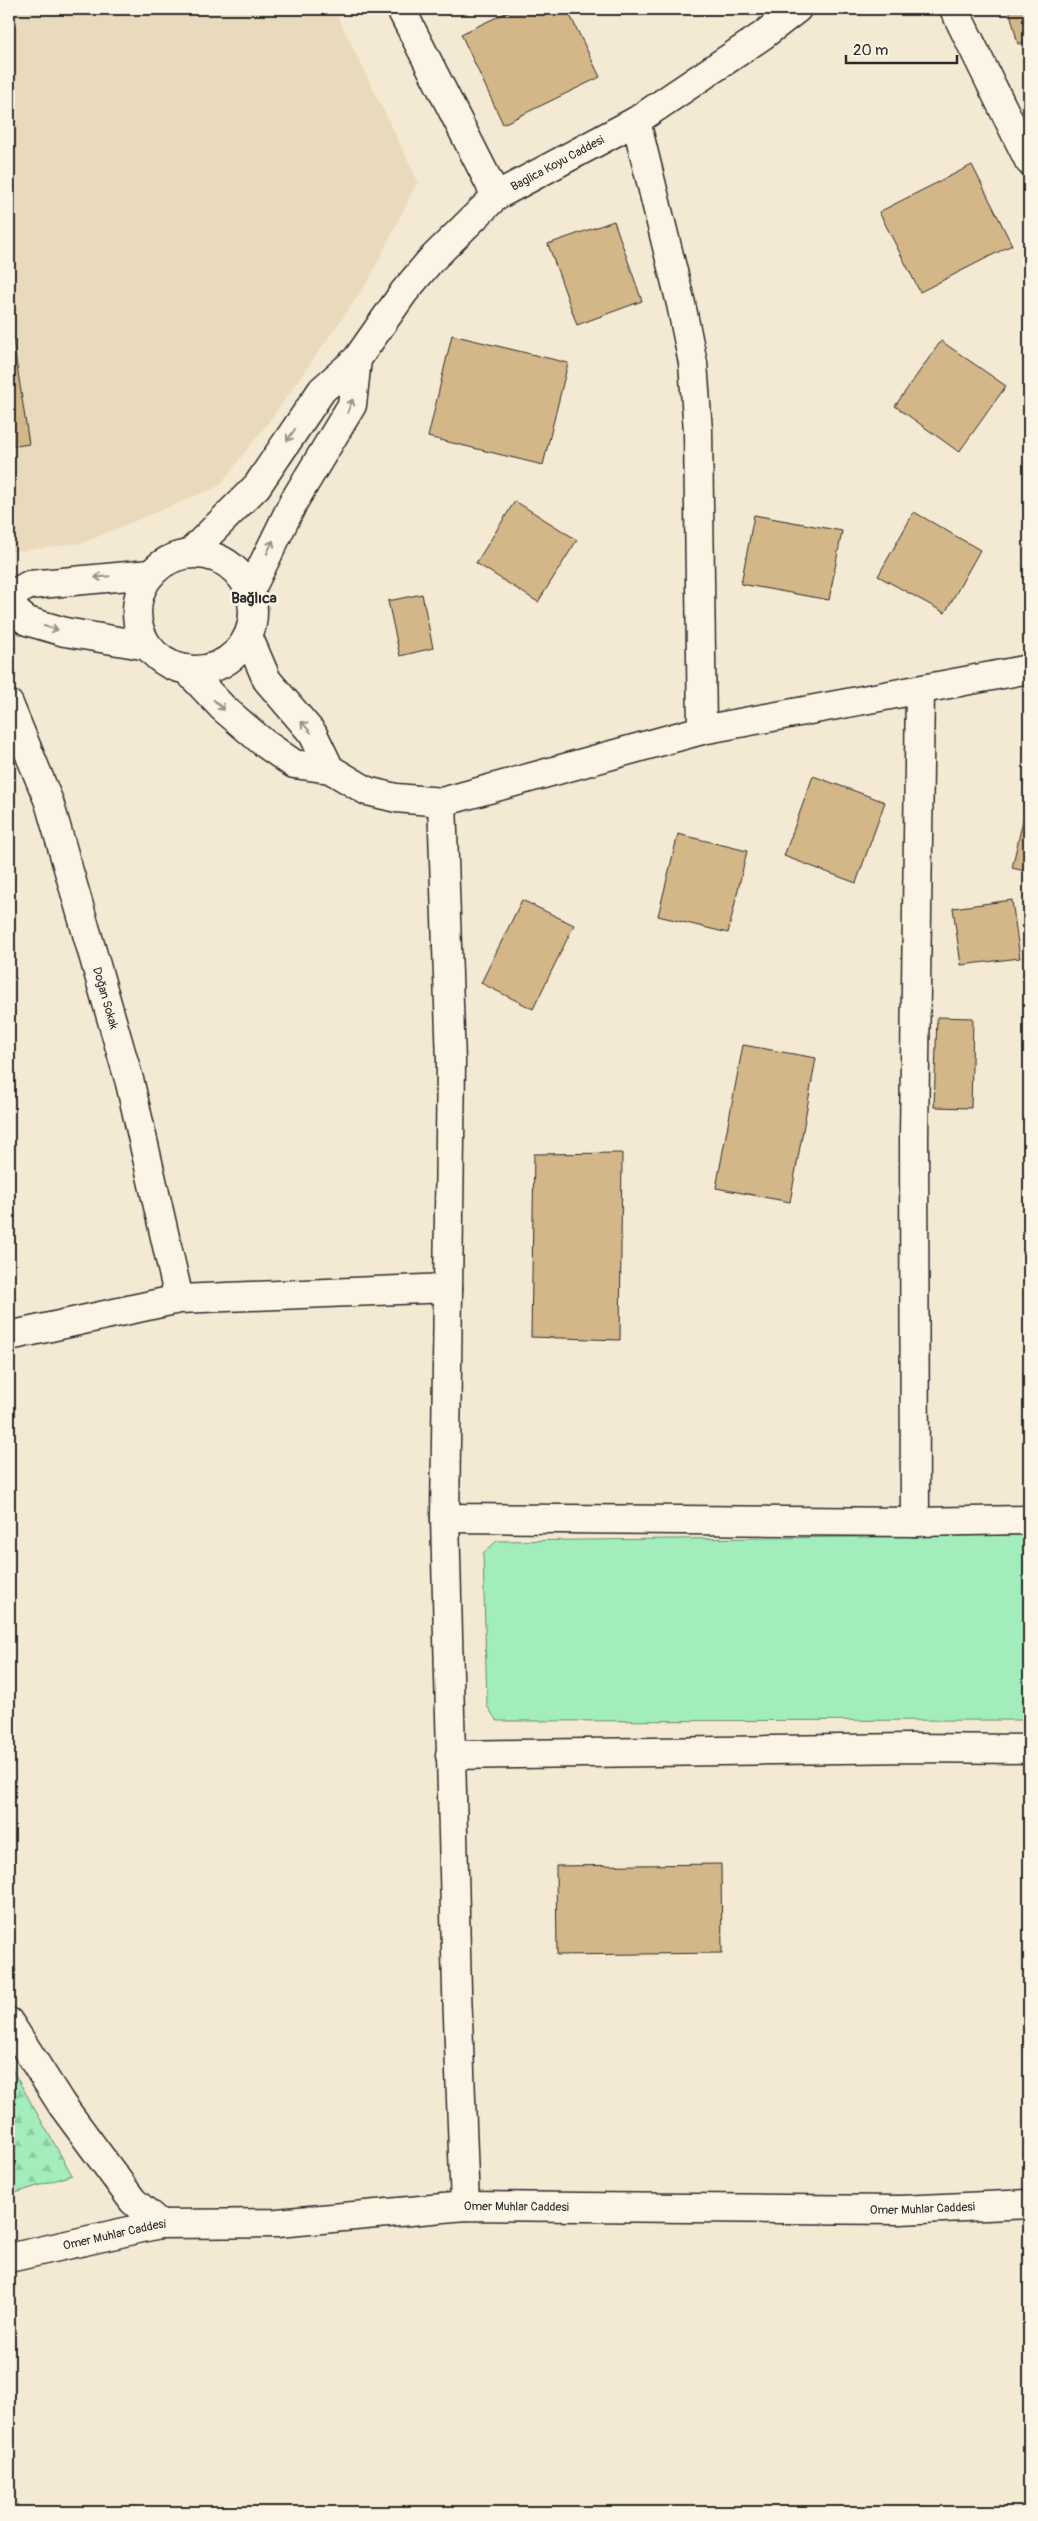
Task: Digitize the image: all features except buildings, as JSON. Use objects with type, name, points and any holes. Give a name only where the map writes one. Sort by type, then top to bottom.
[{"type":"street","points":[[401,9],[496,196]]},
{"type":"street","name":"Baglica Koyu Caddesi","points":[[358,359],[404,292],[430,261],[496,196],[636,121],[762,36],[797,9]]},
{"type":"street","points":[[954,9],[1029,161]]},
{"type":"street","points":[[636,121],[681,304],[693,363],[699,450],[702,730]]},
{"type":"street","points":[[190,553],[257,486],[322,390],[358,359]]},
{"type":"street","points":[[250,591],[294,501],[352,405],[358,359]]},
{"type":"street","points":[[190,553],[212,556],[233,566],[243,578],[250,591],[253,606],[253,621],[248,636],[240,649],[216,667],[201,670],[186,669],[165,661],[148,646],[141,632],[137,617],[142,587],[150,574],[175,556],[190,553]]},
{"type":"street","points":[[9,596],[29,585],[150,574]]},
{"type":"street","points":[[9,606],[27,621],[66,632],[148,646]]},
{"type":"street","points":[[248,636],[267,680],[312,734],[330,769]]},
{"type":"street","points":[[186,669],[223,708],[264,743],[294,764],[330,769],[367,791],[396,798],[442,802],[702,730],[1029,669]]},
{"type":"street","points":[[915,1522],[914,1135],[920,690]]},
{"type":"street","name":"Doğan Sokak","points":[[9,704],[50,802],[130,1083],[179,1299]]},
{"type":"street","points":[[442,802],[451,1062],[445,1518],[450,1755],[465,2206]]},
{"type":"street","points":[[9,1336],[179,1299],[448,1288]]},
{"type":"street","points":[[445,1518],[915,1522],[1029,1520]]},
{"type":"street","points":[[450,1755],[910,1748],[1029,1749]]},
{"type":"street","points":[[9,2022],[62,2105],[133,2200],[160,2224]]},
{"type":"street","name":"Omer Muhlar Caddesi","points":[[9,2258],[160,2224],[277,2223],[465,2206],[900,2210],[1029,2204]]},
{"type":"shaded area","points":[[9,9],[334,9],[418,181],[368,282],[273,416],[219,486],[82,543],[9,552]]},
{"type":"green space","points":[[1029,1535],[1029,1720],[497,1721],[487,1706],[483,1553],[497,1541]]},
{"type":"green space","points":[[9,2064],[72,2175],[9,2195]]},
{"type":"district","name":"Bağlıca","points":[[254,598]]}]
